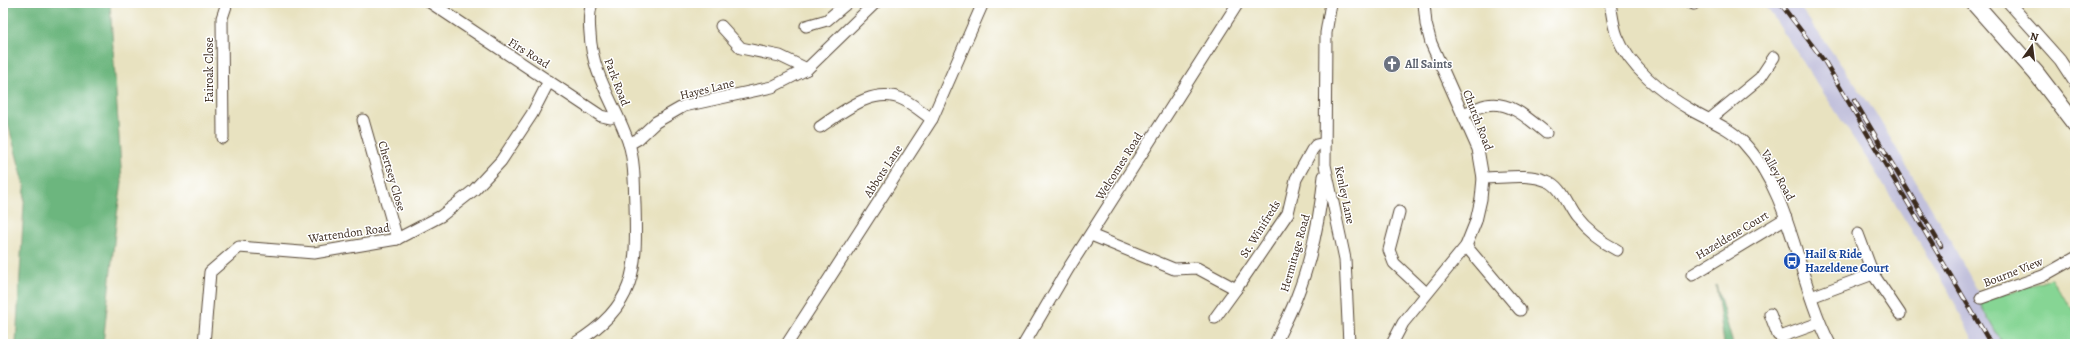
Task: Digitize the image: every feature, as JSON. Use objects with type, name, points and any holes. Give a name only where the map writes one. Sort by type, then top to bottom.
[{"type":"highway","points":[[1974,3],[2036,73],[2075,124]]},
{"type":"street","name":"Fairoak Close","points":[[222,138],[222,18],[227,3]]},
{"type":"street","name":"Firs Road","points":[[431,3],[601,116],[610,118],[616,115]]},
{"type":"street","name":"Park Road","points":[[592,3],[590,45],[598,74],[629,144]]},
{"type":"street","points":[[806,26],[827,20],[847,3]]},
{"type":"street","name":"Hayes Lane","points":[[629,144],[638,139],[656,122],[684,106],[772,87],[808,69],[875,3]]},
{"type":"street","name":"Abbots Lane","points":[[787,344],[932,119],[983,3]]},
{"type":"street","name":"Welcomes Road","points":[[1024,344],[1238,3]]},
{"type":"street","name":"Kenley Lane","points":[[1331,3],[1326,33],[1325,165],[1345,259],[1349,344]]},
{"type":"street","name":"Church Road","points":[[1392,344],[1402,323],[1466,246],[1476,221],[1483,178],[1478,149],[1431,43],[1426,24],[1424,3]]},
{"type":"street","name":"Valley Road","points":[[1610,3],[1618,36],[1639,70],[1673,98],[1732,132],[1743,142],[1758,161],[1786,218],[1819,323],[1830,344]]},
{"type":"street","points":[[2009,3],[2060,60],[2075,83]]},
{"type":"street","points":[[721,26],[741,48],[780,56],[808,69]]},
{"type":"street","points":[[1710,120],[1760,78],[1774,58]]},
{"type":"street","name":"Wattendon Road","points":[[204,344],[210,272],[238,247],[314,253],[397,239],[441,216],[474,190],[501,161],[532,114],[549,81]]},
{"type":"street","points":[[820,127],[858,102],[877,96],[893,96],[903,100],[932,119]]},
{"type":"street","points":[[1463,114],[1486,105],[1503,106],[1523,113],[1546,133]]},
{"type":"street","name":"Chertsey Close","points":[[362,120],[397,239]]},
{"type":"street","name":"St. Winifreds","points":[[1215,318],[1288,213],[1296,179],[1312,150],[1316,145],[1325,143]]},
{"type":"street","points":[[574,344],[595,331],[608,319],[623,299],[631,278],[635,256],[636,232],[633,172],[629,144]]},
{"type":"street","name":"Hermitage Road","points":[[1275,344],[1297,296],[1311,252],[1320,211],[1325,165]]},
{"type":"street","points":[[1483,178],[1534,177],[1547,181],[1556,186],[1575,216],[1588,230],[1606,244],[1617,250]]},
{"type":"street","points":[[1399,212],[1390,250],[1394,263],[1426,294]]},
{"type":"street","name":"Hazeldene Court","points":[[1692,275],[1786,218]]},
{"type":"street","points":[[1858,234],[1873,274],[1900,314]]},
{"type":"street","points":[[1091,235],[1174,269],[1197,268],[1236,289]]},
{"type":"street","points":[[1466,246],[1520,310]]},
{"type":"street","name":"Bourne View","points":[[1981,298],[2043,276],[2075,258]]},
{"type":"street","points":[[1811,297],[1873,274]]},
{"type":"street","points":[[1770,314],[1778,340],[1783,336],[1819,323]]},
{"type":"shaded area","points":[[1764,3],[1797,3],[1875,112],[1949,238],[1981,297],[1979,302],[2003,344],[1975,344],[1947,288],[1871,165]]},
{"type":"green space","points":[[3,3],[110,3],[122,182],[103,344],[16,344],[25,187],[3,105]]},
{"type":"green space","points":[[2050,278],[2075,313],[2075,344],[2003,344],[1979,302],[2045,281]]},
{"type":"green space","points":[[1716,285],[1733,344],[1724,344]]},
{"type":"railway","points":[[1780,3],[1825,62],[1991,344]]},
{"type":"railway","points":[[1854,100],[1941,246]]},
{"type":"place","name":"All Saints","points":[[1392,64]]},
{"type":"place","name":"Hail & Ride Hazeldene Court","points":[[1792,261]]}]
